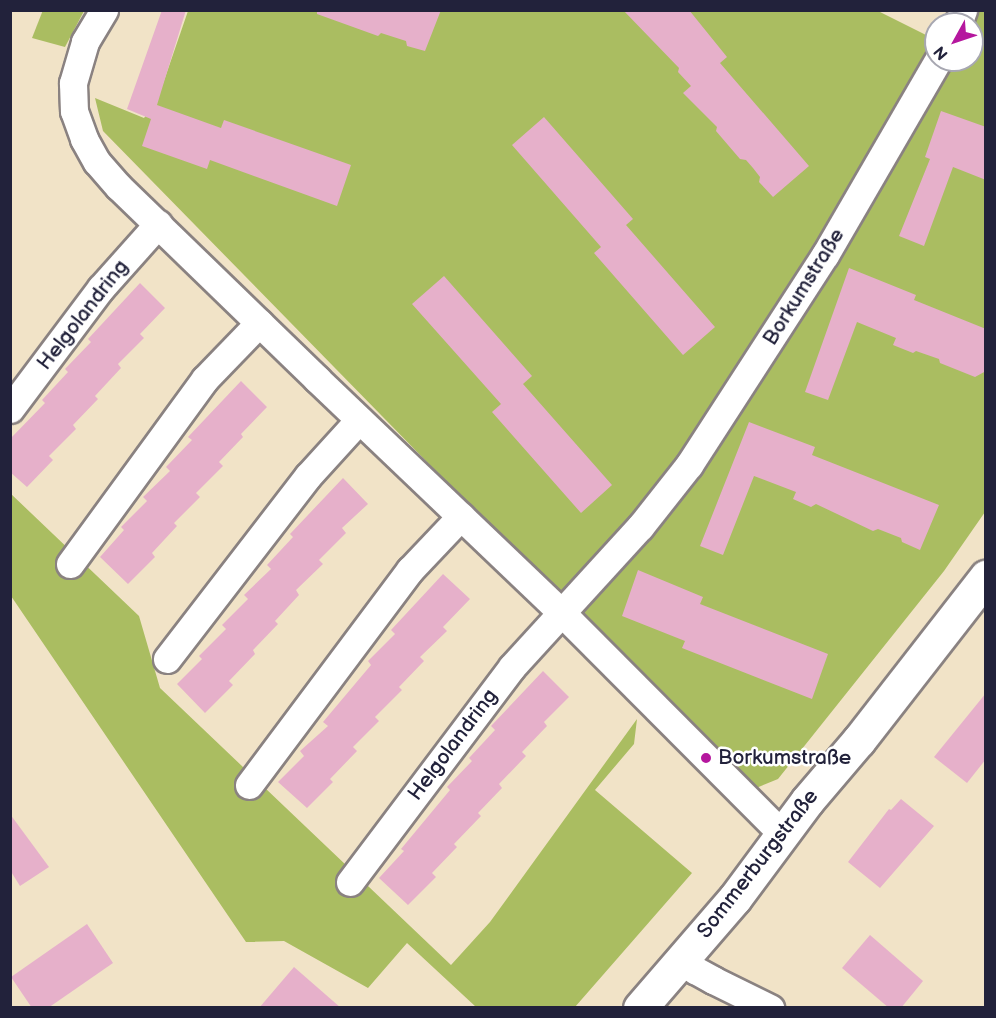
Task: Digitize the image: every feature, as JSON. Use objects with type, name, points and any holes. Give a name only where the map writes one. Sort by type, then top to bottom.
[{"type":"street","points":[[104,10],[85,42],[73,83],[74,111],[84,139],[97,162],[359,420],[562,613],[782,834]]},
{"type":"street","name":"Borkumstraße","points":[[562,613],[640,527],[689,465],[825,255],[931,72]]},
{"type":"street","name":"Helgolandring","points":[[10,409],[100,288],[158,224]]},
{"type":"street","points":[[70,564],[205,379],[259,323]]},
{"type":"street","points":[[167,659],[308,476],[359,420]]},
{"type":"street","points":[[249,784],[410,570],[460,516]]},
{"type":"street","name":"Sommerburgstraße","points":[[640,1008],[735,898],[782,834],[986,578]]},
{"type":"street","name":"Helgolandring","points":[[350,882],[512,667],[562,613]]},
{"type":"street","points":[[682,958],[695,970],[712,980],[770,1008]]},
{"type":"green space","points":[[43,10],[84,11],[65,47],[32,38]]},
{"type":"green space","points":[[188,11],[878,11],[924,34],[924,72],[984,72],[984,12],[952,11],[985,11],[985,512],[944,571],[778,779],[749,791],[103,131],[95,98],[144,118],[157,101]]},
{"type":"green space","points":[[10,493],[139,616],[160,688],[451,965],[490,922],[637,719],[634,744],[595,790],[692,873],[575,1007],[476,1007],[407,943],[368,988],[284,941],[246,942],[11,596]]},
{"type":"building","points":[[162,10],[186,10],[157,105],[221,128],[224,120],[351,165],[337,206],[210,160],[207,169],[142,146],[151,119],[127,109]]},
{"type":"building","points":[[317,10],[441,10],[425,51],[407,46],[406,41],[381,33],[378,36],[317,14]]},
{"type":"building","points":[[623,10],[689,10],[727,57],[720,63],[809,166],[773,197],[759,182],[760,177],[753,168],[746,160],[740,159],[716,131],[717,127],[683,93],[691,86],[678,72],[679,68]]},
{"type":"building","points":[[941,111],[986,127],[986,180],[953,167],[924,246],[899,236],[930,159],[925,157]]},
{"type":"building","points":[[544,117],[633,219],[626,225],[715,327],[683,355],[594,253],[601,247],[512,145]]},
{"type":"building","points":[[849,268],[916,295],[914,300],[986,329],[986,371],[975,377],[940,363],[939,359],[916,351],[913,353],[893,345],[896,338],[857,322],[828,400],[805,392]]},
{"type":"building","points":[[444,276],[532,376],[523,384],[612,485],[581,513],[492,412],[501,404],[412,304]]},
{"type":"building","points":[[140,283],[165,308],[140,334],[144,338],[118,364],[121,368],[95,396],[98,399],[73,425],[76,429],[49,456],[53,460],[27,487],[10,472],[10,439],[45,403],[42,400],[68,372],[65,369],[91,342],[88,339]]},
{"type":"building","points":[[241,381],[267,407],[241,434],[243,437],[219,462],[223,466],[196,493],[200,497],[174,523],[177,526],[152,553],[155,557],[128,584],[100,557],[124,530],[121,527],[147,501],[143,497],[170,471],[166,467],[192,440],[188,437]]},
{"type":"building","points":[[749,422],[815,447],[812,455],[939,505],[920,550],[902,542],[901,538],[878,529],[873,531],[816,504],[811,507],[793,499],[796,492],[754,476],[723,555],[700,546]]},
{"type":"building","points":[[343,478],[368,504],[342,528],[346,533],[319,560],[323,564],[296,590],[299,595],[275,621],[278,624],[253,650],[255,654],[229,681],[233,685],[205,713],[177,684],[202,659],[199,656],[226,629],[222,625],[248,599],[244,595],[271,569],[267,565],[293,537],[290,534]]},
{"type":"building","points":[[638,570],[703,597],[700,604],[828,654],[812,699],[682,648],[685,641],[622,616]]},
{"type":"building","points":[[443,574],[470,599],[443,627],[447,631],[420,657],[424,661],[399,687],[402,690],[375,717],[379,721],[353,747],[357,751],[330,779],[333,782],[307,808],[278,782],[304,756],[300,751],[328,726],[323,722],[371,665],[368,661],[395,634],[391,630]]},
{"type":"building","points":[[543,671],[569,697],[544,722],[547,726],[522,752],[526,756],[499,784],[502,788],[478,813],[481,816],[454,844],[457,847],[432,873],[436,877],[408,905],[379,878],[404,851],[401,849],[450,790],[447,787],[472,761],[469,758],[495,730],[491,726]]},
{"type":"building","points":[[986,693],[986,759],[967,783],[934,757]]},
{"type":"building","points":[[901,799],[934,826],[880,888],[848,862],[889,809],[891,810]]},
{"type":"building","points":[[10,814],[49,867],[20,886],[10,870]]},
{"type":"building","points":[[87,924],[113,963],[48,1008],[32,1008],[11,977]]},
{"type":"building","points":[[870,935],[923,981],[901,1008],[889,1008],[842,968]]},
{"type":"building","points":[[294,967],[341,1008],[259,1008]]},
{"type":"place","name":"Borkumstraße","points":[[706,758]]}]
